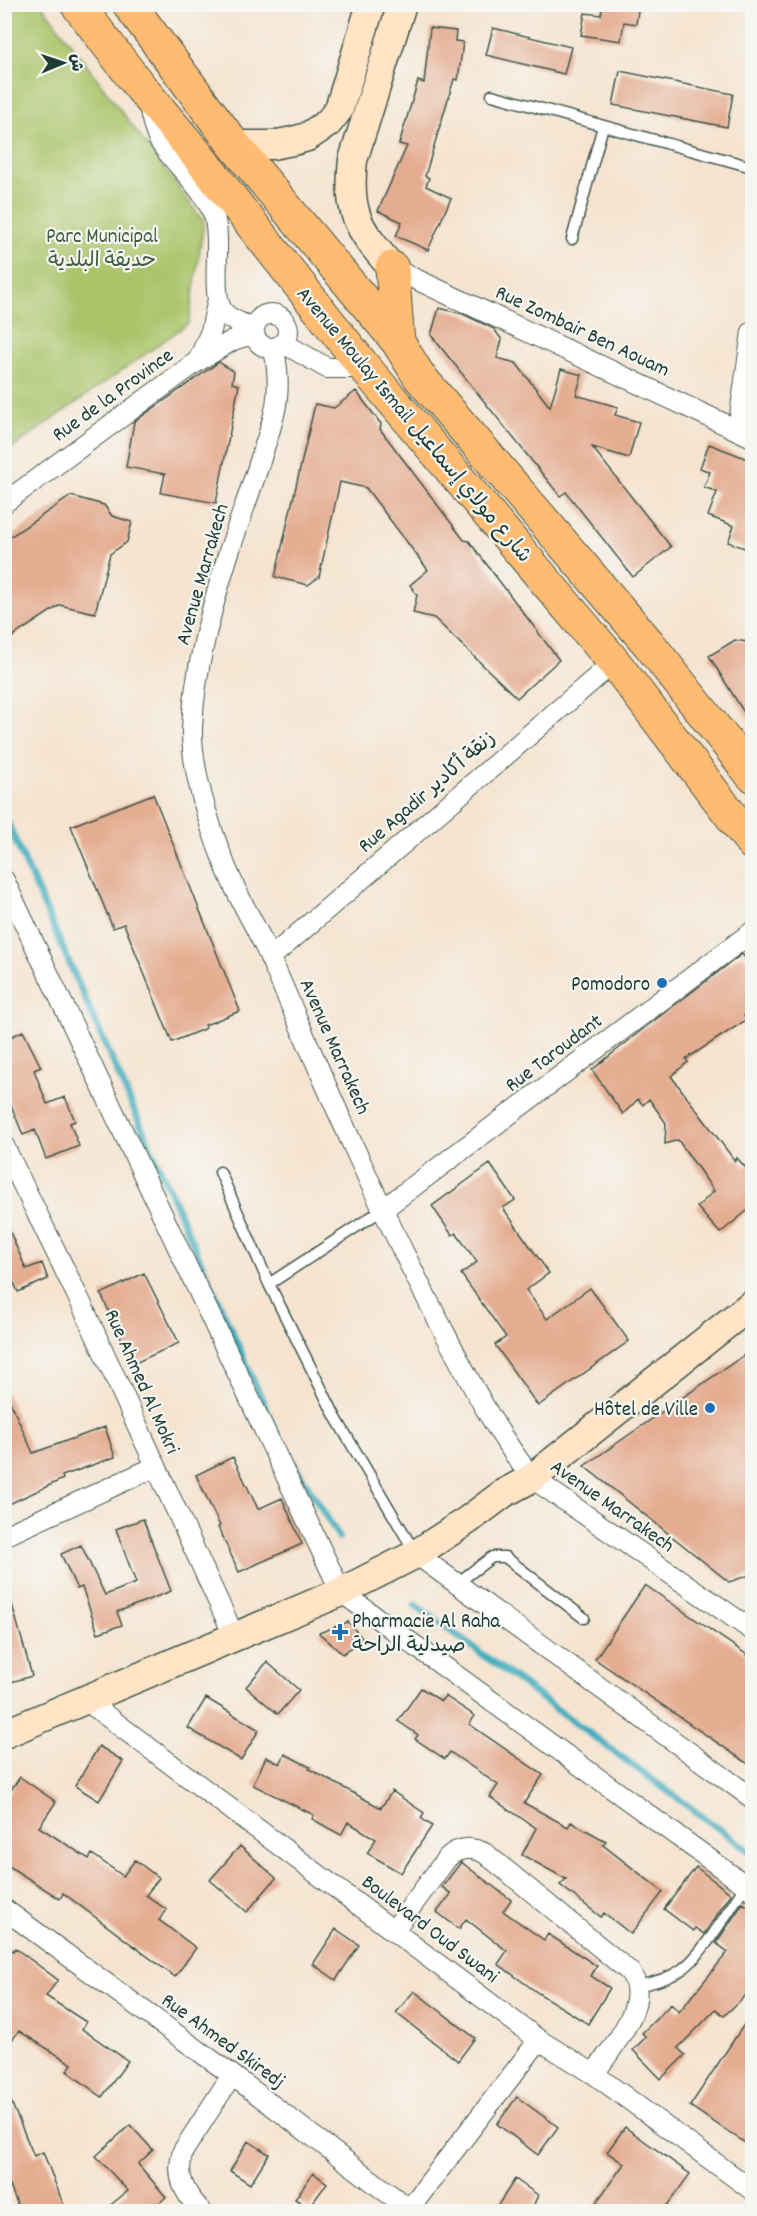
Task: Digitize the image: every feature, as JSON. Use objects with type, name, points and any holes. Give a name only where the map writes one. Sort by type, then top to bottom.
[{"type":"highway","name":"Avenue Moulay Ismail شارع مولاي إسماعيل","points":[[77,4],[145,93],[194,151],[365,368],[614,662],[753,843]]},
{"type":"highway","name":"Avenue Moulay Ismail شارع مولاي إسماعيل","points":[[129,4],[234,145],[398,342],[419,376],[649,644],[753,775]]},
{"type":"highway","points":[[392,268],[398,342]]},
{"type":"main road","points":[[234,145],[272,145],[293,141],[308,137],[328,123],[339,109],[371,4]]},
{"type":"main road","points":[[392,268],[362,229],[351,199],[350,181],[352,160],[402,4]]},
{"type":"main road","points":[[4,1734],[341,1592],[416,1554],[504,1493],[532,1478],[753,1304]]},
{"type":"street","points":[[145,93],[159,140],[212,212],[216,227],[218,299],[211,331],[198,361]]},
{"type":"street","name":"Rue Zombair Ben Aouam","points":[[392,268],[745,433]]},
{"type":"street","points":[[218,299],[222,311],[253,331]]},
{"type":"street","points":[[279,346],[288,332],[285,321],[281,317],[264,315],[255,323],[253,331],[258,344],[268,349],[279,346],[327,368],[365,368]]},
{"type":"street","name":"Rue de la Province","points":[[4,503],[198,361],[225,344],[253,331]]},
{"type":"street","points":[[745,433],[753,332]]},
{"type":"street","name":"Avenue Marrakech","points":[[279,346],[277,399],[261,457],[228,557],[207,632],[196,687],[192,730],[199,782],[216,840],[234,886],[270,958],[382,1210],[472,1383],[514,1454],[532,1478],[748,1620]]},
{"type":"street","name":"Rue Agadir زنقة أكادير","points":[[270,958],[614,662]]},
{"type":"street","points":[[4,880],[341,1592],[749,1887]]},
{"type":"street","name":"Rue Taroudant","points":[[382,1210],[753,932]]},
{"type":"street","name":"Rue Ahmed Al Mokri","points":[[4,1146],[81,1303],[235,1638]]},
{"type":"street","points":[[4,1536],[156,1467]]},
{"type":"street","points":[[416,1554],[753,1798]]},
{"type":"street","name":"Boulevard Oud Swani","points":[[84,1699],[539,2040],[594,2074],[753,2190]]},
{"type":"street","points":[[394,1930],[453,1852],[478,1850],[629,1971],[635,1979],[637,2000],[634,2012],[594,2074]]},
{"type":"street","name":"Rue Ahmed Skiredj","points":[[4,1909],[232,2075],[411,2210]]},
{"type":"street","points":[[411,2210],[539,2040]]},
{"type":"street","points":[[202,2211],[184,2191],[179,2163],[183,2151],[232,2075]]},
{"type":"lane","points":[[492,95],[753,167]]},
{"type":"lane","points":[[572,239],[603,126]]},
{"type":"lane","points":[[220,1172],[269,1284],[336,1418],[416,1554]]},
{"type":"lane","points":[[269,1284],[382,1210]]},
{"type":"lane","points":[[456,1584],[492,1557],[505,1557],[584,1618]]},
{"type":"lane","points":[[637,1986],[666,1978],[684,1968],[695,1958],[749,1887]]},
{"type":"green space","name":"Parc Municipal حديقة البلدية","points":[[5,4],[42,5],[204,222],[189,323],[5,453]]},
{"type":"building","points":[[603,4],[639,4],[636,24],[624,22],[621,41],[581,35],[585,13],[601,15]]},
{"type":"building","points":[[430,28],[456,31],[455,41],[463,42],[458,80],[454,79],[425,176],[429,178],[426,186],[451,198],[428,250],[396,236],[402,222],[378,211],[407,146],[399,144],[418,81],[424,83]]},
{"type":"building","points":[[493,28],[571,47],[564,74],[486,55]]},
{"type":"building","points":[[620,71],[733,94],[727,127],[613,105]]},
{"type":"building","points":[[439,308],[463,314],[494,329],[502,340],[497,358],[516,363],[550,407],[561,369],[582,375],[576,395],[618,407],[615,415],[639,422],[629,458],[592,447],[671,547],[633,577],[566,492],[560,496],[431,335]]},
{"type":"building","points":[[219,362],[234,372],[232,383],[239,385],[216,503],[161,493],[165,474],[126,467],[134,422]]},
{"type":"building","points":[[356,391],[381,424],[380,429],[559,660],[517,698],[434,618],[413,613],[417,595],[410,585],[428,570],[366,488],[340,482],[319,577],[308,585],[275,577],[315,404],[334,408]]},
{"type":"building","points":[[709,444],[753,461],[753,551],[728,542],[734,526],[708,516],[717,492],[704,487],[710,472],[700,468]]},
{"type":"building","points":[[71,496],[104,505],[112,516],[132,522],[127,542],[110,554],[95,613],[60,605],[4,642],[4,541]]},
{"type":"building","points":[[735,640],[753,643],[753,727],[709,656]]},
{"type":"building","points":[[153,794],[240,1011],[172,1042],[124,924],[113,928],[71,826]]},
{"type":"building","points":[[742,954],[746,959],[753,954],[753,1009],[744,1016],[746,1020],[686,1059],[688,1062],[671,1076],[735,1161],[737,1158],[745,1167],[753,1161],[753,1206],[720,1233],[697,1207],[714,1191],[678,1140],[665,1144],[666,1123],[649,1099],[643,1105],[638,1099],[623,1114],[592,1070]]},
{"type":"building","points":[[23,1031],[41,1067],[34,1070],[47,1104],[65,1097],[75,1121],[70,1123],[79,1146],[46,1159],[35,1130],[23,1135],[4,1088],[4,1040]]},
{"type":"building","points":[[490,1164],[515,1200],[503,1208],[549,1273],[526,1290],[547,1319],[590,1288],[629,1341],[538,1406],[495,1345],[506,1337],[461,1274],[477,1262],[456,1233],[452,1235],[432,1206]]},
{"type":"building","points":[[4,1218],[26,1269],[42,1263],[48,1279],[18,1292],[14,1283],[4,1287]]},
{"type":"building","points":[[144,1273],[179,1343],[133,1364],[101,1294]]},
{"type":"building","name":"Hôtel de Ville","points":[[753,1349],[753,1574],[729,1582],[584,1466]]},
{"type":"building","points":[[4,1388],[33,1453],[105,1427],[115,1457],[62,1476],[63,1479],[9,1504],[4,1495]]},
{"type":"building","points":[[233,1457],[258,1509],[282,1498],[302,1544],[239,1572],[196,1475]]},
{"type":"building","points":[[143,1519],[171,1591],[117,1612],[122,1625],[98,1633],[82,1587],[77,1589],[61,1554],[81,1545],[105,1595],[136,1583],[116,1529]]},
{"type":"building","points":[[645,1585],[753,1659],[753,1767],[595,1659]]},
{"type":"building","points":[[4,1597],[10,1597],[32,1676],[4,1684]]},
{"type":"building","points":[[348,1622],[362,1638],[343,1654],[319,1633]]},
{"type":"building","points":[[267,1662],[299,1690],[278,1714],[246,1687]]},
{"type":"building","points":[[421,1688],[441,1701],[445,1696],[475,1716],[469,1724],[543,1775],[524,1803],[568,1827],[571,1822],[606,1841],[603,1845],[663,1892],[631,1934],[604,1913],[601,1917],[560,1885],[566,1879],[522,1855],[536,1828],[490,1797],[498,1785],[450,1752],[445,1759],[415,1739],[418,1735],[398,1721]]},
{"type":"building","points":[[206,1698],[259,1730],[241,1760],[188,1728]]},
{"type":"building","points":[[99,1746],[123,1761],[99,1801],[75,1786]]},
{"type":"building","points":[[285,1754],[381,1808],[392,1791],[424,1813],[421,1818],[432,1826],[401,1873],[367,1853],[376,1839],[348,1822],[341,1835],[312,1819],[314,1815],[253,1785],[266,1757],[280,1764]]},
{"type":"building","points":[[20,1777],[56,1802],[39,1827],[89,1859],[92,1854],[123,1876],[135,1860],[159,1878],[146,1895],[167,1910],[159,1920],[196,1948],[175,1977],[63,1893],[60,1899],[4,1863],[4,1800]]},
{"type":"building","points":[[240,1846],[276,1878],[247,1912],[210,1880]]},
{"type":"building","points":[[461,1862],[511,1900],[503,1911],[544,1940],[548,1934],[597,1966],[591,1976],[610,1988],[588,2024],[538,1993],[498,1964],[507,1951],[466,1919],[459,1929],[437,1912],[451,1894],[442,1887]]},
{"type":"building","points":[[696,1867],[731,1894],[704,1934],[695,1928],[693,1931],[664,1909]]},
{"type":"building","points":[[743,1903],[753,1910],[753,1988],[724,2016],[716,2009],[678,2048],[685,2055],[661,2079],[633,2050],[646,2037],[642,2033],[671,2004],[679,2012],[728,1952],[716,1943]]},
{"type":"building","points":[[336,1929],[359,1945],[336,1980],[313,1964]]},
{"type":"building","points":[[4,1945],[13,1951],[15,1948],[58,1980],[46,1996],[86,2022],[82,2029],[128,2061],[102,2097],[67,2071],[72,2064],[19,2031],[4,2050]]},
{"type":"building","points":[[414,1991],[475,2038],[458,2061],[396,2013]]},
{"type":"building","points":[[753,2011],[753,2148],[690,2106]]},
{"type":"building","points":[[4,2085],[34,2156],[43,2152],[66,2211],[20,2211],[4,2171]]},
{"type":"building","points":[[517,2097],[558,2127],[538,2155],[497,2124]]},
{"type":"building","points":[[130,2125],[153,2150],[138,2164],[166,2197],[150,2211],[103,2211],[128,2191],[96,2156]]},
{"type":"building","points":[[625,2127],[690,2174],[663,2211],[590,2211],[624,2164],[607,2152]]},
{"type":"building","points":[[248,2141],[269,2154],[250,2184],[230,2171]]},
{"type":"building","points":[[313,2173],[327,2183],[309,2208],[295,2199]]},
{"type":"building","points":[[515,2179],[538,2195],[531,2211],[494,2211]]},
{"type":"waterway","points":[[4,815],[280,1441],[339,1537]]},
{"type":"waterway","points":[[415,1605],[752,1853]]},
{"type":"place","name":"Pomodoro","points":[[662,983]]},
{"type":"place","name":"Hôtel de Ville","points":[[710,1408]]},
{"type":"place","name":"Pharmacie Al Raha صيدلية الراحة","points":[[340,1632]]}]
